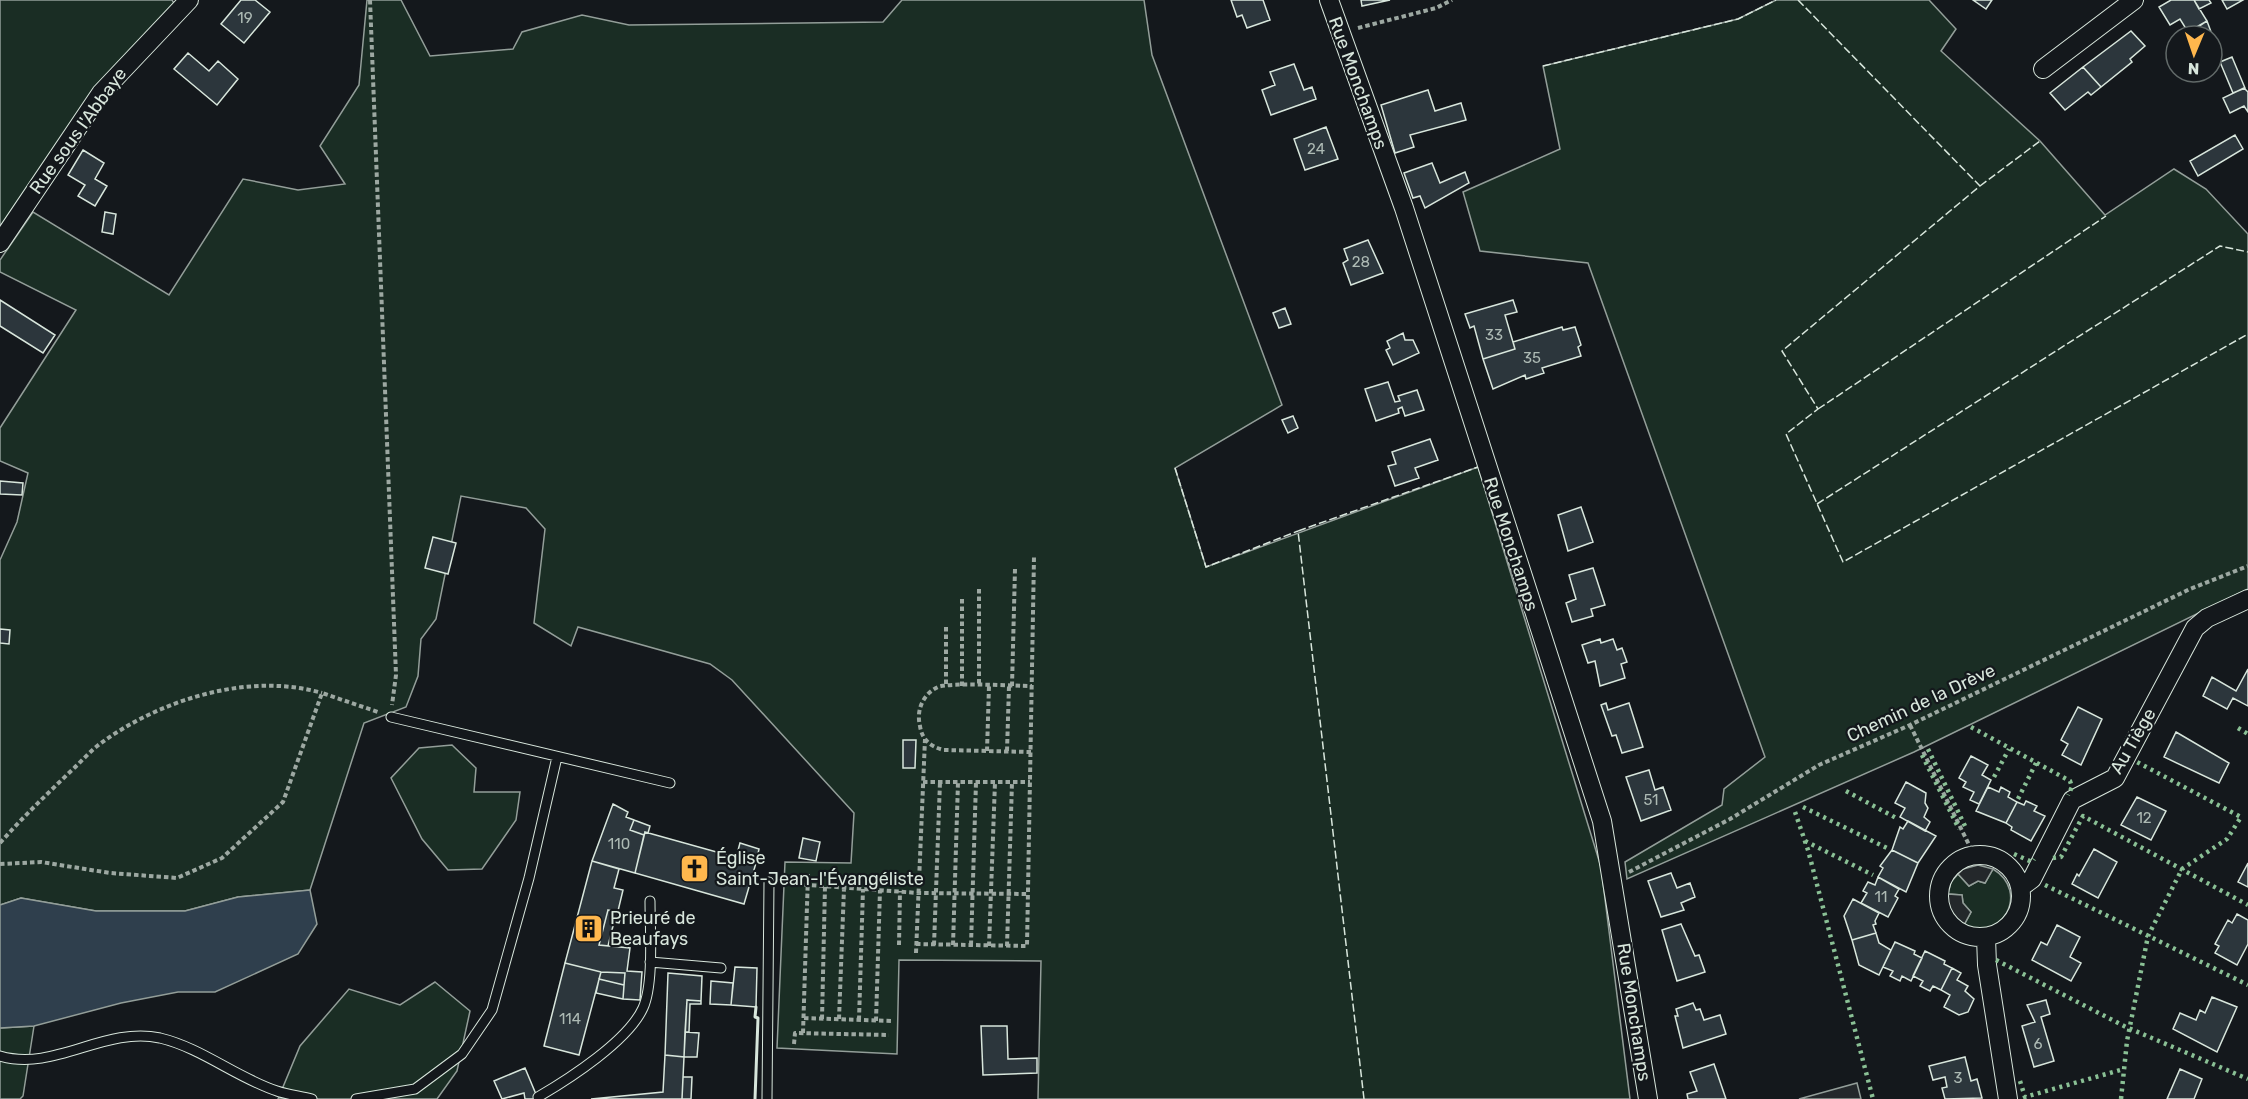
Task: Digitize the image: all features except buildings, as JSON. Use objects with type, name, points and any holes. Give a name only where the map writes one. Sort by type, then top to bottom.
[{"type":"street","name":"Rue sous l'Abbaye","points":[[0,243],[101,93],[189,0]]},
{"type":"street","name":"Rue Monchamps","points":[[1329,0],[1338,32],[1404,208],[1602,820],[1648,1099]]},
{"type":"street","points":[[2043,69],[2134,0]]},
{"type":"street","name":"Au Tiège","points":[[2020,886],[2032,879],[2072,800],[2115,778],[2195,628],[2207,618],[2248,599]]},
{"type":"street","points":[[1974,855],[1996,858],[2012,869],[2020,886],[2021,903],[2014,919],[2002,931],[1986,937],[1967,936],[1950,926],[1940,910],[1938,890],[1945,872],[1959,859],[1974,855]]},
{"type":"street","points":[[1986,937],[1987,965],[2008,1099]]},
{"type":"lane","points":[[391,717],[670,783]]},
{"type":"lane","points":[[356,1099],[415,1089],[462,1054],[492,1010],[529,878],[557,757]]},
{"type":"lane","points":[[767,1099],[769,882]]},
{"type":"lane","points":[[538,1097],[584,1070],[636,1020],[644,1006],[650,962],[650,901]]},
{"type":"lane","points":[[650,962],[721,968]]},
{"type":"lane","points":[[0,1056],[39,1060],[89,1044],[128,1036],[160,1038],[197,1052],[276,1091],[312,1099]]},
{"type":"path","points":[[0,843],[100,743],[150,714],[242,686],[296,686],[391,717],[396,675],[370,0]]},
{"type":"path","points":[[1338,32],[1436,8],[1452,0]]},
{"type":"path","points":[[916,944],[1027,946],[1034,556]]},
{"type":"path","name":"Chemin de la Drève","points":[[1613,881],[1730,819],[1819,765],[1910,725],[2190,590],[2248,566]]},
{"type":"path","points":[[1007,751],[1015,569]]},
{"type":"path","points":[[979,589],[979,686]]},
{"type":"path","points":[[962,596],[962,686]]},
{"type":"path","points":[[946,627],[946,686]]},
{"type":"path","points":[[916,953],[925,739],[918,714],[922,701],[939,687],[946,686],[1032,686]]},
{"type":"path","points":[[987,751],[989,686]]},
{"type":"path","points":[[0,864],[41,862],[110,873],[177,878],[222,858],[283,802],[322,693]]},
{"type":"path","points":[[1910,725],[1974,855]]},
{"type":"path","points":[[925,739],[933,747],[944,750],[1031,752]]},
{"type":"path","points":[[923,782],[1030,782]]},
{"type":"path","points":[[934,945],[939,782]]},
{"type":"path","points":[[952,945],[958,782]]},
{"type":"path","points":[[971,945],[976,782]]},
{"type":"path","points":[[989,945],[995,782]]},
{"type":"path","points":[[1007,946],[1012,782]]},
{"type":"path","points":[[803,1033],[808,874]]},
{"type":"path","points":[[769,882],[918,893],[1028,894]]},
{"type":"path","points":[[822,1019],[825,886]]},
{"type":"path","points":[[839,1019],[844,888]]},
{"type":"path","points":[[859,1020],[863,889]]},
{"type":"path","points":[[876,1021],[880,890]]},
{"type":"path","points":[[899,945],[900,891]]},
{"type":"path","points":[[804,1018],[891,1021]]},
{"type":"path","points":[[794,1044],[795,1033],[889,1035]]},
{"type":"green space","points":[[0,0],[172,0],[176,7],[61,138],[0,227]]},
{"type":"green space","points":[[367,0],[401,0],[430,56],[513,49],[522,32],[582,15],[629,25],[883,22],[902,0],[1144,0],[1152,55],[1282,405],[1175,468],[1206,567],[1478,467],[1601,867],[1630,1099],[1038,1099],[1041,961],[899,960],[897,1054],[777,1048],[785,862],[851,863],[854,813],[732,680],[710,664],[578,627],[571,646],[534,623],[545,529],[526,508],[461,496],[436,619],[421,639],[418,676],[406,707],[364,723],[310,890],[238,897],[185,911],[96,911],[21,898],[0,905],[0,560],[17,522],[28,473],[0,461],[0,428],[76,310],[0,272],[0,260],[33,212],[169,295],[243,179],[298,190],[345,184],[320,146],[359,85]]},
{"type":"green space","points":[[1776,0],[1929,0],[1956,29],[1941,51],[2040,141],[2105,215],[2174,169],[2206,189],[2248,234],[2248,589],[1914,752],[1627,879],[1625,862],[1722,805],[1724,789],[1765,757],[1588,263],[1480,251],[1463,192],[1560,149],[1543,66],[1738,19]]},
{"type":"green space","points":[[452,745],[476,768],[474,792],[520,792],[516,820],[482,869],[448,870],[422,839],[391,778],[419,748]]},
{"type":"green space","points":[[1993,869],[2004,879],[2010,890],[2007,913],[1999,922],[1989,927],[1977,929],[1964,925],[1971,912],[1963,903],[1962,895],[1948,894],[1951,882],[1958,874],[1969,886],[1978,881],[1985,883]]},
{"type":"green space","points":[[435,982],[470,1011],[457,1071],[437,1099],[278,1099],[300,1046],[349,989],[400,1005]]},
{"type":"green space","points":[[34,1026],[23,1096],[20,1099],[0,1099],[0,1028]]},
{"type":"shaded area","points":[[1978,865],[1993,869],[1985,883],[1978,881],[1969,886],[1958,874],[1963,869]]},
{"type":"shaded area","points":[[1948,894],[1962,895],[1963,903],[1971,912],[1964,925],[1956,921],[1948,908]]},
{"type":"shaded area","points":[[1857,1083],[1861,1099],[1799,1099]]},
{"type":"water","points":[[310,890],[317,924],[298,954],[215,992],[178,992],[121,1003],[34,1026],[0,1028],[0,905],[21,898],[96,911],[185,911],[238,897]]},
{"type":"hedge","points":[[1971,727],[2070,781],[2072,787],[2068,795]]},
{"type":"hedge","points":[[2238,728],[2248,734]]},
{"type":"hedge","points":[[1928,749],[1965,826]]},
{"type":"hedge","points":[[1994,777],[2009,749]]},
{"type":"hedge","points":[[1922,755],[1959,829]]},
{"type":"hedge","points":[[2121,1099],[2127,1041],[2148,936],[2182,869],[2227,839],[2241,817],[2135,761]]},
{"type":"hedge","points":[[2018,799],[2036,763]]},
{"type":"hedge","points":[[1846,791],[1898,819]]},
{"type":"hedge","points":[[1803,807],[1889,849]]},
{"type":"hedge","points":[[1795,812],[1808,850],[1873,1099]]},
{"type":"hedge","points":[[2053,858],[2061,857],[2083,816],[2248,905]]},
{"type":"hedge","points":[[1805,841],[1873,875]]},
{"type":"hedge","points":[[2014,854],[2032,862],[2034,859]]},
{"type":"hedge","points":[[2045,885],[2248,985]]},
{"type":"hedge","points":[[1996,960],[2126,1027],[2248,1079]]},
{"type":"hedge","points":[[2020,1081],[2025,1097],[2124,1069]]},
{"type":"fence","points":[[1543,66],[1738,19],[1776,0]]},
{"type":"fence","points":[[1798,0],[1980,186],[1782,351],[1818,409],[1786,434],[1843,562],[2248,334]]},
{"type":"fence","points":[[1980,186],[2040,141]]},
{"type":"fence","points":[[1818,409],[2106,216]]},
{"type":"fence","points":[[1817,504],[2220,246],[2248,252]]},
{"type":"fence","points":[[1364,1099],[1298,531],[1478,467]]},
{"type":"fence","points":[[1175,468],[1206,567],[1298,531]]},
{"type":"wall","points":[[755,1099],[758,1018],[755,1017],[756,1007]]},
{"type":"place","name":"Église Saint-Jean-l'Évangéliste","points":[[695,868]]},
{"type":"place","name":"Prieuré de Beaufays","points":[[589,928]]}]
